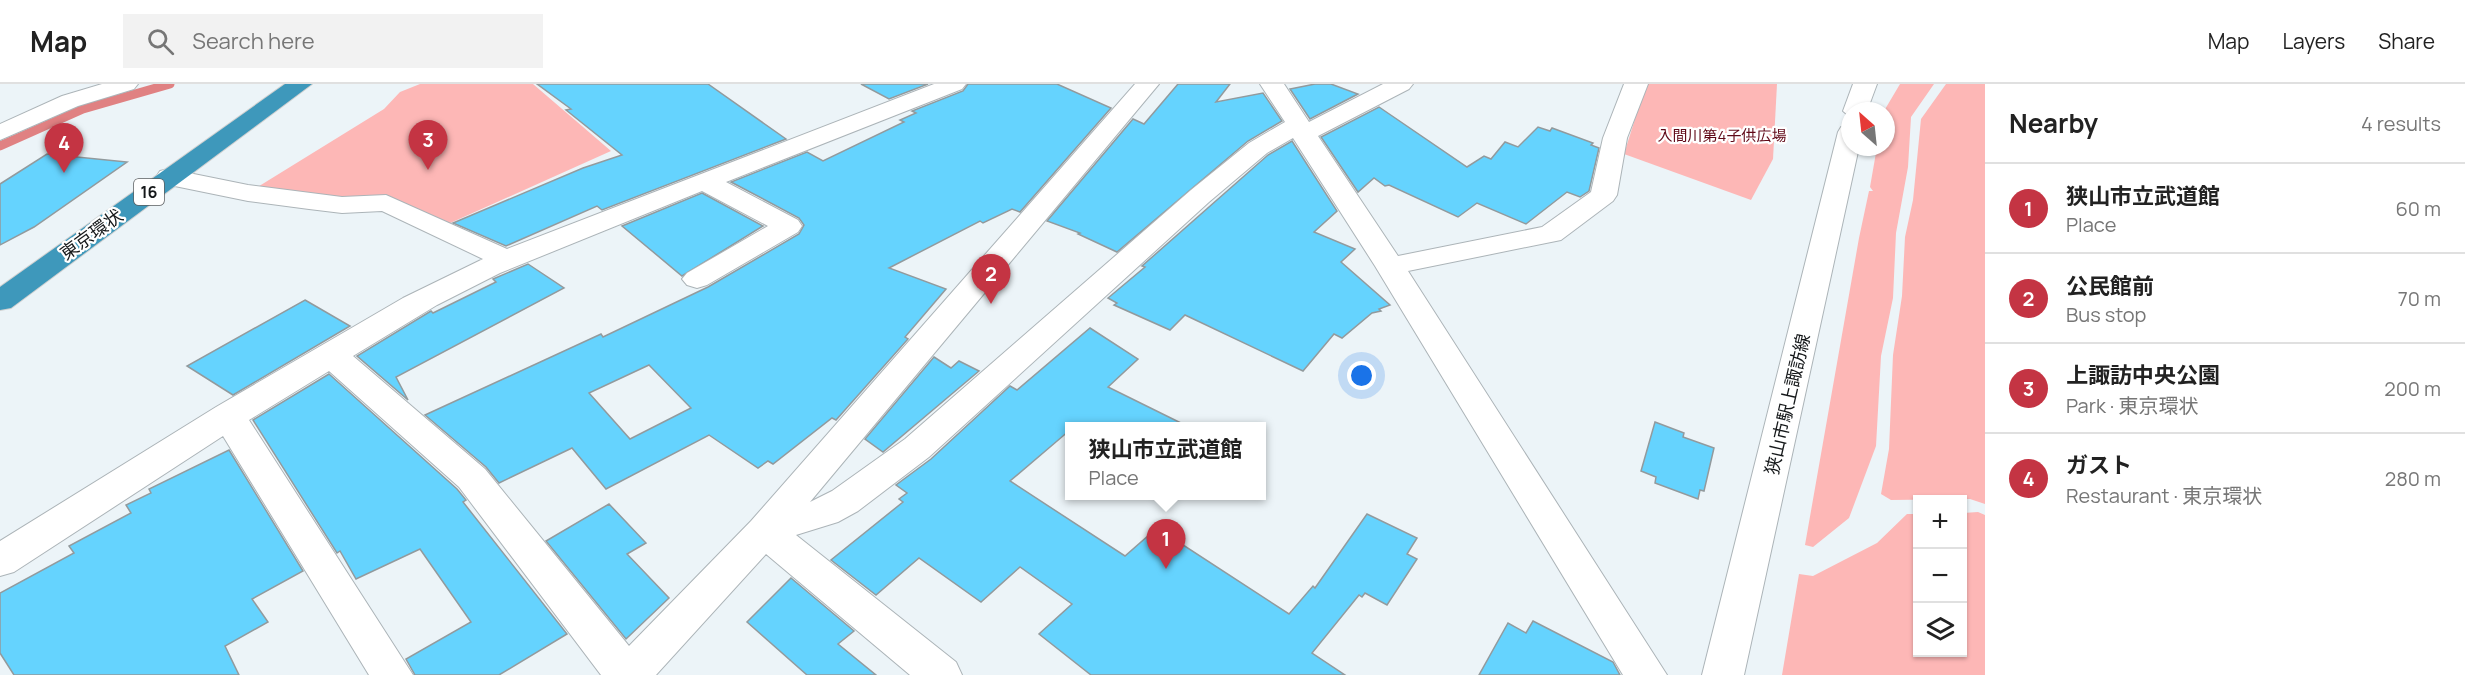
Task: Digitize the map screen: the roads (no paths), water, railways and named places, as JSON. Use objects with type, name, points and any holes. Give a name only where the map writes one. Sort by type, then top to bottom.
[{"type":"highway","name":"東京環状","points":[[0,275],[272,84]]},
{"type":"highway","name":"東京環状","points":[[0,301],[300,84]]},
{"type":"street","points":[[0,133],[70,101],[126,84]]},
{"type":"street","points":[[0,561],[228,415],[425,299],[507,260],[703,181],[818,141],[954,84]]},
{"type":"street","points":[[331,356],[472,478],[628,675],[764,531],[1147,84]]},
{"type":"street","points":[[1272,84],[1390,266],[1646,675]]},
{"type":"street","points":[[764,531],[835,507],[917,448],[1200,196],[1258,148],[1401,84]]},
{"type":"street","points":[[1390,266],[1551,234],[1604,195],[1616,138],[1636,84]]},
{"type":"street","points":[[1858,102],[1865,84]]},
{"type":"street","name":"狭山市駅上諏訪線","points":[[1723,675],[1844,156]]},
{"type":"street","points":[[169,177],[248,193],[342,205],[386,203],[507,260]]},
{"type":"street","points":[[697,279],[788,226],[703,181]]},
{"type":"street","points":[[228,415],[392,675]]},
{"type":"street","points":[[764,531],[941,675]]},
{"type":"waterway","points":[[0,146],[83,109],[170,84]]},
{"type":"place","name":"上諏訪中央公園","points":[[428,170]]},
{"type":"place","name":"ガスト","points":[[64,173]]},
{"type":"place","name":"公民館前","points":[[991,304]]},
{"type":"place","name":"狭山市立武道館","points":[[1166,569]]},
{"type":"park label","name":"入間川第4子供広場","points":[[1722,135]]}]
